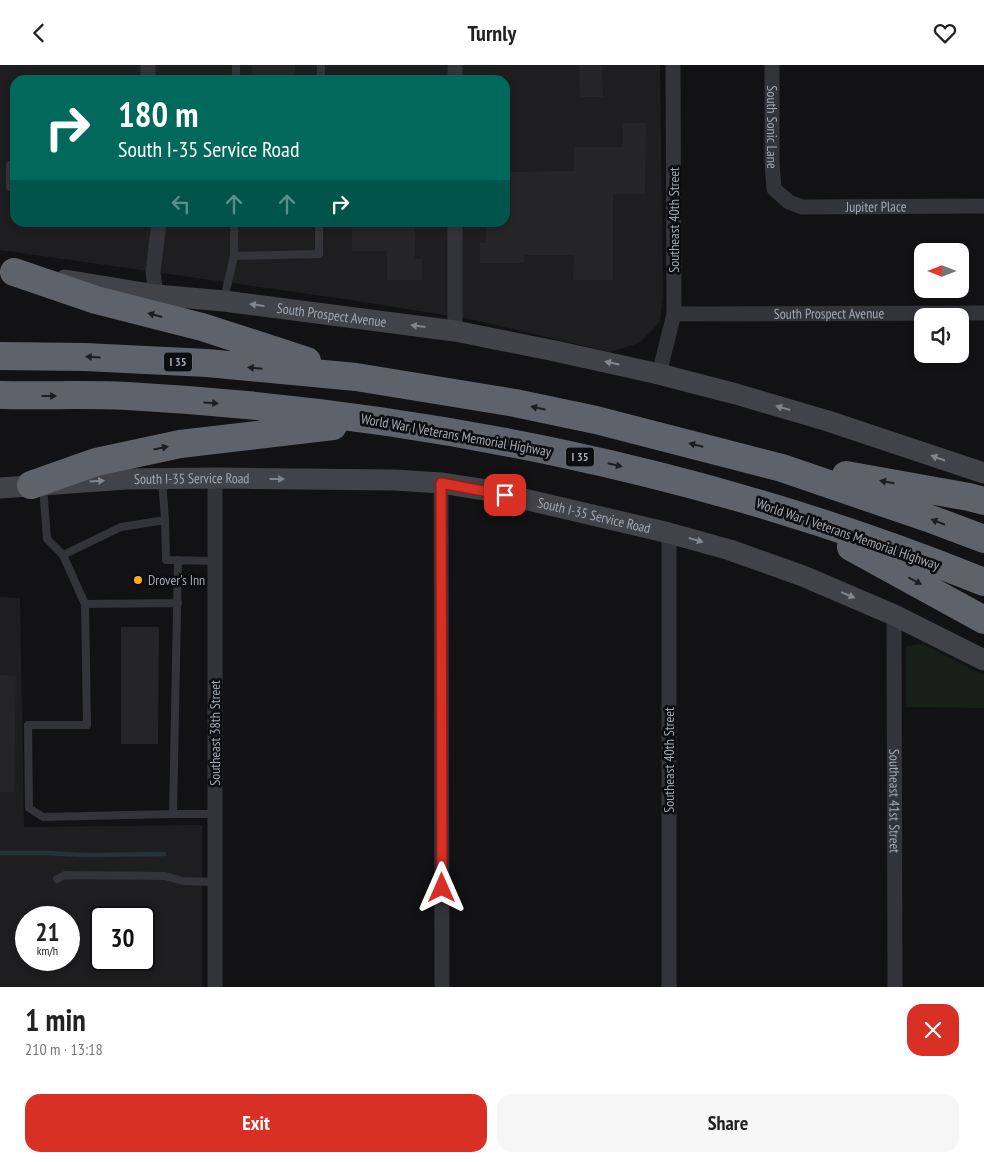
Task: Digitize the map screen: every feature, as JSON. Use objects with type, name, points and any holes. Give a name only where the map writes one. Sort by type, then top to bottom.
[{"type":"highway","points":[[7,271],[96,299],[202,327],[356,377]]},
{"type":"highway","name":"I 35","points":[[0,356],[85,357],[207,363],[356,377],[515,403],[743,457],[853,491],[984,539]]},
{"type":"highway","name":"World War I Veterans Memorial Highway","points":[[0,395],[125,396],[327,413],[564,453],[671,479],[779,509],[934,562],[984,582]]},
{"type":"highway","points":[[37,485],[96,462],[180,444],[378,421]]},
{"type":"highway","points":[[743,457],[984,501]]},
{"type":"highway","points":[[779,509],[984,619]]},
{"type":"main road","name":"South Prospect Avenue","points":[[7,271],[156,295],[224,301],[455,331],[659,374]]},
{"type":"main road","points":[[659,374],[828,421],[984,473]]},
{"type":"main road","name":"South I-35 Service Road","points":[[0,488],[126,479],[215,478],[358,479],[441,483],[486,490],[669,533],[730,550],[803,576],[894,615],[984,660]]},
{"type":"street","name":"Southeast 40th Street","points":[[659,374],[674,314],[674,65]]},
{"type":"street","name":"South Sonic Lane","points":[[772,65],[772,163],[774,189]]},
{"type":"street","name":"Jupiter Place","points":[[774,189],[789,202],[802,207],[984,207]]},
{"type":"street","points":[[156,295],[153,272],[159,227]]},
{"type":"street","points":[[455,227],[455,331]]},
{"type":"street","name":"South Prospect Avenue","points":[[674,314],[984,313]]},
{"type":"street","name":"Southeast 38th Street","points":[[215,478],[216,987]]},
{"type":"street","points":[[441,483],[442,987]]},
{"type":"street","name":"Southeast 40th Street","points":[[669,533],[669,987]]},
{"type":"street","name":"Southeast 41st Street","points":[[894,615],[895,987]]},
{"type":"lane","points":[[224,301],[234,256],[234,227]]},
{"type":"lane","points":[[234,256],[319,254],[319,227]]},
{"type":"lane","points":[[162,479],[166,560],[215,561]]},
{"type":"lane","points":[[37,485],[47,539],[63,555],[85,604],[87,725],[28,725],[29,808],[43,817],[215,814]]},
{"type":"lane","points":[[63,555],[121,527],[165,520]]},
{"type":"lane","points":[[173,814],[178,559]]},
{"type":"lane","points":[[85,604],[178,603]]},
{"type":"lane","points":[[57,879],[65,875],[165,876],[183,881],[215,883]]},
{"type":"shaded area","points":[[0,65],[660,65],[663,294],[660,322],[639,343],[610,352],[470,319],[0,250]]},
{"type":"shaded area","points":[[0,597],[20,598],[24,827],[202,825],[202,987],[0,987]]},
{"type":"shaded area","points":[[923,644],[984,675],[984,708],[906,707],[906,646]]},
{"type":"building","points":[[252,65],[295,65],[295,75],[252,75]]},
{"type":"building","points":[[579,65],[602,65],[603,97],[580,97]]},
{"type":"building","points":[[623,123],[646,123],[645,194],[613,194],[613,280],[573,280],[574,255],[524,255],[524,263],[480,263],[480,243],[486,243],[486,227],[510,227],[510,172],[574,171],[574,147],[623,147]]},
{"type":"building","points":[[352,227],[415,227],[415,259],[422,259],[422,280],[387,280],[387,251],[352,251]]},
{"type":"building","points":[[121,627],[159,627],[158,744],[121,744]]},
{"type":"building","points":[[0,675],[16,676],[14,792],[0,792]]},
{"type":"waterway","points":[[0,853],[164,854]]},
{"type":"place","name":"Drover's Inn","points":[[138,580]]},
{"type":"route","points":[[442,888],[441,483],[505,495]]}]
